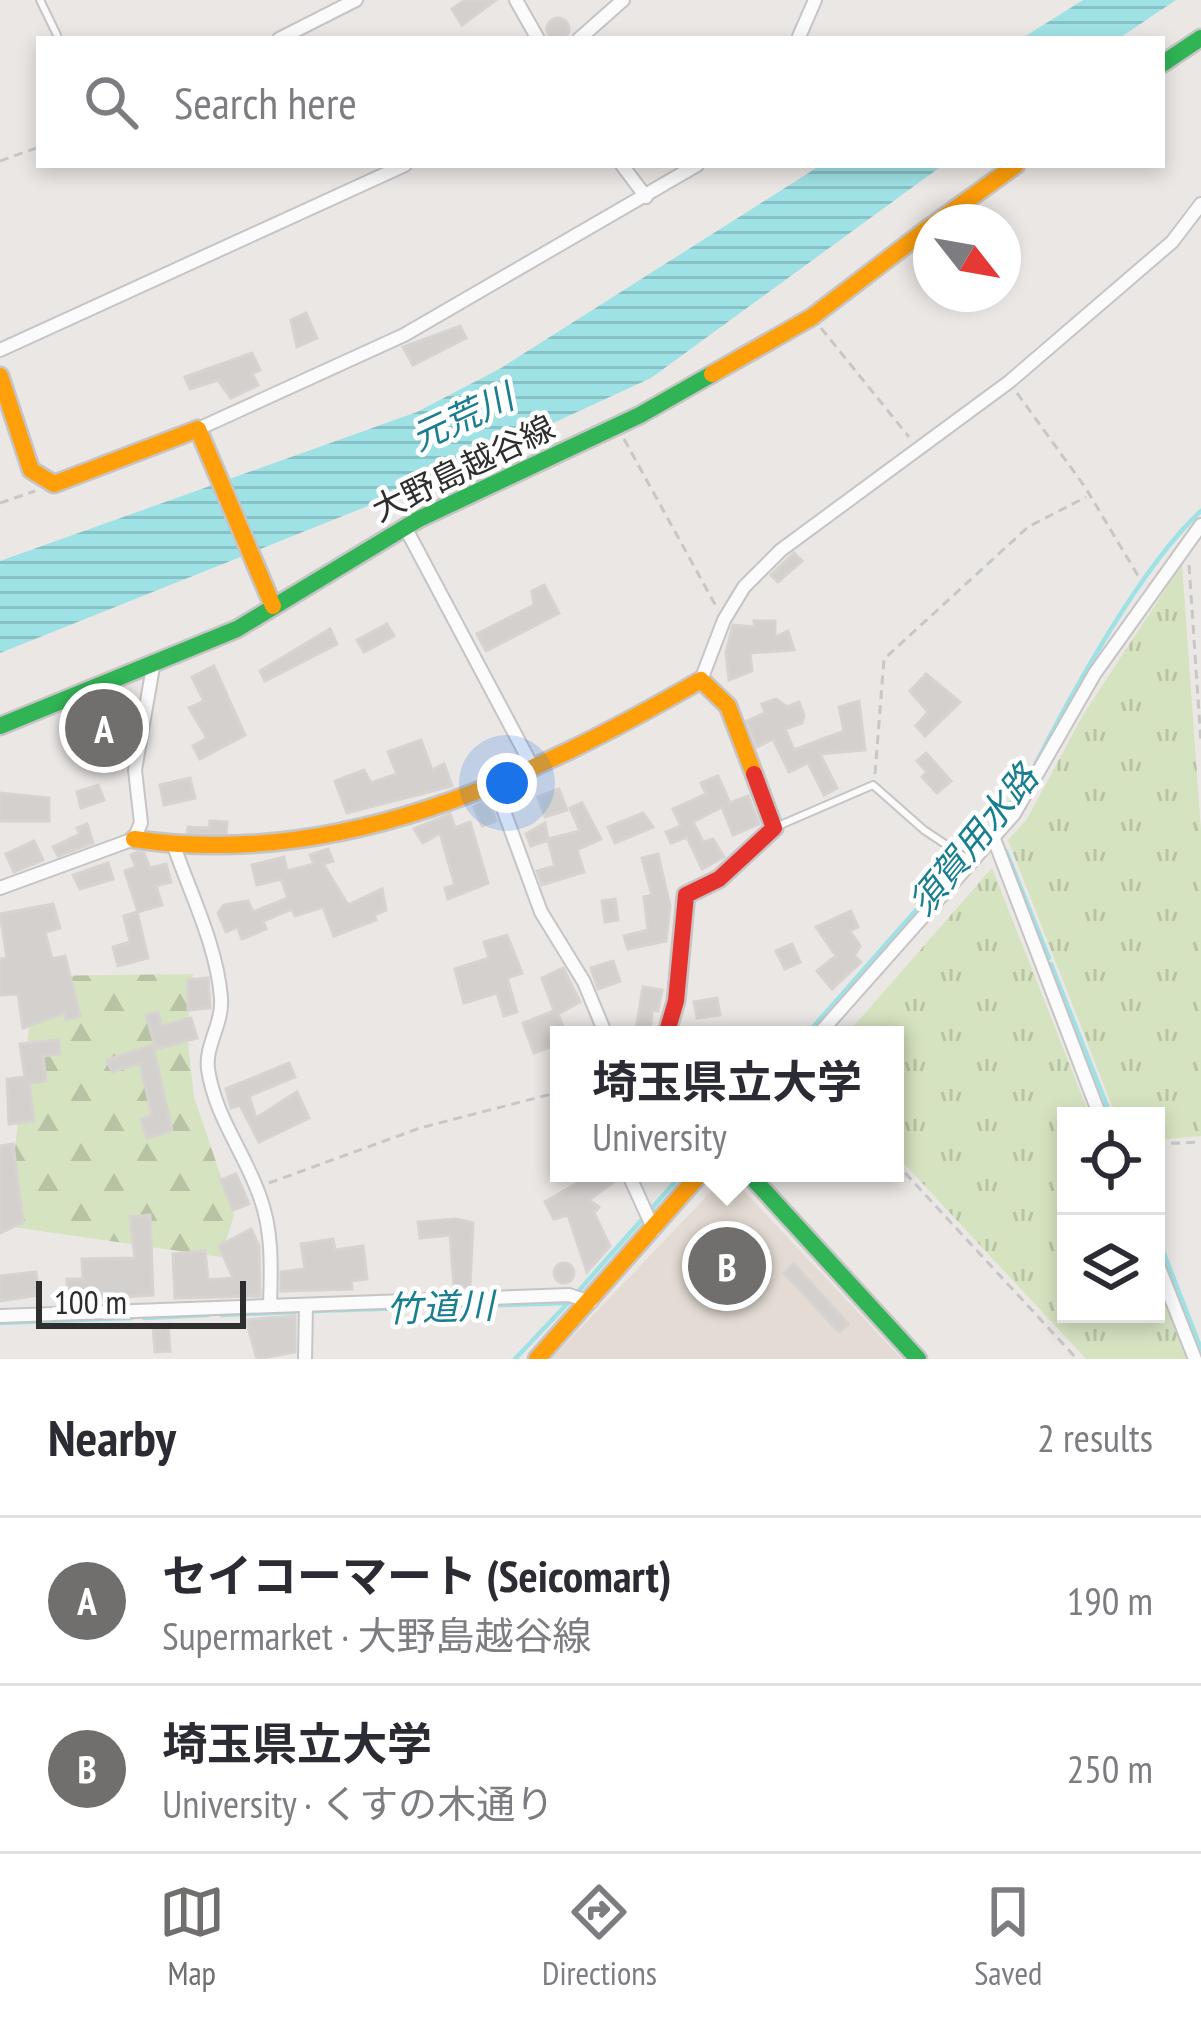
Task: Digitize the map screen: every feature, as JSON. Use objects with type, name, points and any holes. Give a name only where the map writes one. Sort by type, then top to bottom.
[{"type":"street","points":[[285,36],[356,0]]},
{"type":"street","points":[[516,0],[536,36]]},
{"type":"street","points":[[582,36],[623,0]]},
{"type":"street","points":[[799,36],[814,0]]},
{"type":"street","points":[[1165,62],[1201,38]]},
{"type":"street","points":[[0,350],[397,168]]},
{"type":"street","points":[[624,168],[646,197]]},
{"type":"street","points":[[0,376],[31,470],[54,484],[198,430],[404,335],[692,168]]},
{"type":"street","name":"大野島越谷線","points":[[962,204],[1012,168]]},
{"type":"street","points":[[0,888],[134,839],[175,849],[247,852],[310,842],[494,784],[701,680],[724,620],[744,587],[781,550],[1010,382],[1172,242],[1201,204]]},
{"type":"street","name":"大野島越谷線","points":[[0,726],[237,629],[405,527],[640,415],[812,317],[913,240]]},
{"type":"street","points":[[198,430],[273,606]]},
{"type":"street","points":[[826,1026],[994,839],[1153,588],[1201,525]]},
{"type":"street","points":[[405,527],[532,766]]},
{"type":"street","points":[[134,839],[141,823],[135,770],[153,667]]},
{"type":"street","points":[[669,1026],[676,1000],[676,954],[686,895],[719,879],[775,828],[728,706],[701,680]]},
{"type":"street","points":[[494,784],[541,912],[584,982],[602,1026]]},
{"type":"street","points":[[994,839],[1097,1107]]},
{"type":"street","points":[[175,849],[220,985],[220,1024],[208,1054],[208,1072],[230,1142],[256,1187],[270,1234],[270,1306]]},
{"type":"street","points":[[632,1182],[654,1230]]},
{"type":"street","points":[[537,1359],[694,1182]]},
{"type":"street","points":[[756,1182],[918,1359]]},
{"type":"street","points":[[1165,1283],[1195,1359]]},
{"type":"street","points":[[0,1316],[569,1295],[591,1302]]},
{"type":"street","points":[[304,1359],[306,1305]]},
{"type":"lane","points":[[40,0],[57,34]]},
{"type":"lane","points":[[1140,579],[1153,588]]},
{"type":"lane","points":[[775,828],[873,784],[924,830],[972,862]]},
{"type":"path","points":[[0,161],[36,148]]},
{"type":"path","points":[[812,317],[918,448]]},
{"type":"path","points":[[1010,382],[1084,487],[1140,579]]},
{"type":"path","points":[[624,439],[724,620]]},
{"type":"path","points":[[0,503],[54,484]]},
{"type":"path","points":[[873,784],[884,659],[1028,527],[1086,497]]},
{"type":"path","points":[[1187,541],[1201,742]]},
{"type":"path","points":[[256,1187],[420,1128],[550,1094]]},
{"type":"path","points":[[1165,1144],[1201,1142]]},
{"type":"path","points":[[904,1172],[1077,1359]]},
{"type":"shaded area","points":[[720,1182],[736,1182],[902,1359],[551,1359]]},
{"type":"green space","points":[[1182,564],[1201,830],[1201,1136],[1165,1139],[1165,1107],[1112,1107],[1008,840],[1027,819],[1083,715]]},
{"type":"green space","points":[[992,868],[1086,1107],[1057,1107],[1057,1323],[1165,1323],[1165,1304],[1187,1359],[1086,1359],[904,1164],[904,1026],[854,1026]]},
{"type":"green space","points":[[193,974],[187,1033],[194,1097],[234,1215],[221,1257],[6,1226],[35,976]]},
{"type":"water","points":[[1083,0],[1176,0],[1122,36],[1026,36]]},
{"type":"water","name":"元荒川","points":[[816,168],[939,168],[651,378],[403,492],[0,653],[0,561],[417,412],[501,368]]},
{"type":"building","points":[[465,0],[496,0],[462,25],[452,9]]},
{"type":"building","points":[[550,21],[566,21],[566,36],[550,36]]},
{"type":"building","points":[[306,313],[317,338],[297,347],[291,320]]},
{"type":"building","points":[[460,326],[466,338],[413,365],[403,347]]},
{"type":"building","points":[[252,353],[260,370],[252,374],[258,385],[231,398],[218,380],[190,389],[185,377]]},
{"type":"building","points":[[794,553],[802,561],[778,582],[771,575]]},
{"type":"building","points":[[544,585],[559,613],[486,651],[477,634],[534,605],[532,591]]},
{"type":"building","points":[[754,621],[775,621],[775,637],[788,631],[794,650],[750,653],[752,671],[729,680],[726,652],[733,625],[755,627]]},
{"type":"building","points":[[387,624],[394,636],[364,652],[357,640]]},
{"type":"building","points":[[330,629],[337,644],[265,681],[260,671]]},
{"type":"building","points":[[214,666],[245,735],[200,759],[193,746],[207,738],[189,708],[204,701],[192,677]]},
{"type":"building","points":[[926,674],[960,702],[925,736],[916,726],[928,712],[910,691]]},
{"type":"building","points":[[776,699],[787,707],[799,702],[804,715],[802,723],[785,729],[794,750],[844,731],[839,707],[859,701],[865,750],[820,754],[837,788],[824,795],[808,763],[789,772],[773,739],[757,747],[747,721],[765,713],[762,704]]},
{"type":"building","points":[[118,725],[123,744],[86,754],[81,737]]},
{"type":"building","points":[[421,740],[432,770],[444,764],[452,786],[347,813],[335,781],[364,770],[371,783],[397,774],[388,752]]},
{"type":"building","points":[[926,753],[951,781],[937,793],[922,777],[927,772],[917,761]]},
{"type":"building","points":[[718,776],[730,803],[748,796],[759,824],[733,835],[722,807],[693,822],[703,842],[713,839],[724,857],[702,869],[687,837],[671,843],[666,832],[681,826],[673,809],[706,794],[701,783]]},
{"type":"building","points":[[190,778],[195,798],[164,805],[160,785]]},
{"type":"building","points":[[98,785],[104,800],[81,808],[77,792]]},
{"type":"building","points":[[559,789],[567,810],[545,817],[538,797]]},
{"type":"building","points":[[0,793],[49,798],[49,821],[0,821]]},
{"type":"building","points":[[488,799],[496,821],[482,826],[474,807]]},
{"type":"building","points":[[582,803],[601,839],[577,850],[584,872],[542,885],[537,871],[555,866],[548,840],[531,846],[526,834],[545,823],[548,839],[580,831],[570,808]]},
{"type":"building","points":[[643,813],[653,827],[615,843],[608,827]]},
{"type":"building","points":[[450,814],[455,828],[470,822],[488,883],[448,899],[445,888],[455,885],[440,833],[423,843],[414,829]]},
{"type":"building","points":[[210,821],[227,822],[226,835],[187,834],[188,827],[209,828]]},
{"type":"building","points":[[87,824],[93,843],[58,856],[53,847],[80,834],[77,828]]},
{"type":"building","points":[[34,841],[43,860],[14,872],[6,854]]},
{"type":"building","points":[[328,849],[333,861],[323,864],[348,905],[382,889],[386,910],[374,915],[376,920],[334,936],[323,907],[295,916],[292,909],[263,921],[266,929],[242,939],[237,927],[226,932],[218,913],[224,905],[248,901],[253,912],[288,898],[281,879],[257,885],[252,865],[284,857],[287,871],[314,864],[310,855]]},
{"type":"building","points":[[144,853],[150,868],[166,864],[171,882],[156,886],[162,905],[138,912],[125,871],[136,867],[131,855]]},
{"type":"building","points":[[658,854],[670,906],[666,941],[628,949],[624,936],[648,930],[644,897],[652,895],[642,858]]},
{"type":"building","points":[[108,863],[113,879],[80,889],[73,875]]},
{"type":"building","points":[[615,899],[618,920],[605,922],[602,901]]},
{"type":"building","points":[[53,904],[60,928],[45,932],[52,959],[65,956],[80,1016],[66,1020],[64,1013],[23,1028],[18,994],[0,995],[0,959],[7,958],[0,914]]},
{"type":"building","points":[[851,911],[858,927],[850,931],[860,946],[854,956],[861,962],[832,989],[817,971],[836,956],[816,927]]},
{"type":"building","points":[[137,912],[148,958],[118,966],[113,947],[130,942],[124,916]]},
{"type":"building","points":[[507,935],[522,973],[507,978],[517,1012],[504,1016],[497,993],[464,1003],[455,969],[489,958],[484,942]]},
{"type":"building","points":[[792,944],[800,962],[785,969],[776,951]]},
{"type":"building","points":[[613,961],[620,981],[598,989],[591,968]]},
{"type":"building","points":[[563,968],[580,1002],[558,1014],[563,1026],[550,1026],[550,1047],[534,1053],[523,1023],[554,1011],[542,978]]},
{"type":"building","points":[[208,978],[210,1008],[188,1010],[188,980]]},
{"type":"building","points":[[643,987],[662,990],[651,1026],[636,1026]]},
{"type":"building","points":[[717,998],[720,1015],[697,1018],[694,1002]]},
{"type":"building","points":[[158,1012],[162,1026],[191,1018],[197,1038],[156,1049],[146,1015]]},
{"type":"building","points":[[58,1040],[60,1054],[43,1056],[46,1081],[29,1083],[34,1121],[9,1124],[7,1079],[25,1077],[20,1044]]},
{"type":"building","points":[[153,1045],[172,1131],[147,1138],[141,1119],[152,1116],[140,1063],[112,1072],[107,1060]]},
{"type":"building","points":[[289,1063],[295,1077],[249,1096],[256,1118],[297,1092],[309,1118],[259,1142],[240,1105],[231,1108],[226,1089]]},
{"type":"building","points":[[13,1144],[23,1222],[0,1233],[0,1146]]},
{"type":"building","points":[[236,1174],[249,1204],[233,1210],[221,1180]]},
{"type":"building","points":[[579,1182],[614,1182],[589,1200],[599,1207],[594,1213],[610,1246],[587,1272],[568,1215],[554,1219],[545,1202]]},
{"type":"building","points":[[150,1215],[153,1295],[68,1300],[67,1279],[83,1279],[82,1259],[135,1258],[130,1217]]},
{"type":"building","points":[[456,1219],[473,1223],[470,1288],[454,1285],[450,1235],[420,1238],[418,1222]]},
{"type":"building","points":[[251,1229],[259,1246],[260,1296],[175,1298],[173,1254],[205,1251],[208,1280],[233,1278],[219,1246]]},
{"type":"building","points":[[333,1239],[335,1250],[363,1246],[367,1279],[351,1281],[352,1289],[281,1291],[281,1272],[305,1269],[301,1244]]},
{"type":"building","points":[[564,1263],[574,1273],[564,1283],[554,1273]]},
{"type":"building","points":[[794,1264],[848,1324],[839,1332],[784,1273]]},
{"type":"building","points":[[36,1272],[39,1295],[0,1301],[0,1276]]},
{"type":"building","points":[[295,1316],[295,1352],[257,1359],[246,1320]]},
{"type":"building","points":[[168,1324],[170,1351],[155,1352],[153,1327]]},
{"type":"waterway","name":"須賀用水路","points":[[1029,777],[1130,600],[1201,511]]},
{"type":"waterway","name":"須賀用水路","points":[[814,1026],[1020,792]]},
{"type":"waterway","points":[[1006,851],[1049,958]]},
{"type":"waterway","points":[[1051,964],[1107,1107]]},
{"type":"waterway","name":"須賀用水路","points":[[576,1294],[675,1182]]},
{"type":"waterway","points":[[1165,1256],[1201,1349]]},
{"type":"waterway","name":"竹道川","points":[[313,1311],[568,1303]]},
{"type":"waterway","name":"須賀用水路","points":[[515,1359],[568,1303]]},
{"type":"waterway","name":"竹道川","points":[[221,1315],[295,1312]]},
{"type":"waterway","name":"竹道川","points":[[144,1318],[208,1315]]},
{"type":"waterway","name":"竹道川","points":[[0,1323],[132,1318]]},
{"type":"traffic: fast","points":[[1165,62],[1201,38]]},
{"type":"traffic: fast","points":[[0,726],[237,629],[419,519],[640,415],[712,374]]},
{"type":"traffic: fast","points":[[756,1182],[918,1359]]},
{"type":"traffic: slow","points":[[962,204],[1012,168]]},
{"type":"traffic: slow","points":[[712,374],[812,317],[913,240]]},
{"type":"traffic: slow","points":[[0,376],[31,470],[54,484],[198,429],[273,606]]},
{"type":"traffic: slow","points":[[134,839],[210,845],[284,841],[429,808],[568,751],[701,680],[728,706],[754,774]]},
{"type":"traffic: slow","points":[[537,1359],[693,1182]]},
{"type":"traffic: jam","points":[[669,1026],[676,1001],[686,895],[719,879],[774,828],[754,774]]},
{"type":"place","name":"セイコーマート (Seicomart)","points":[[104,728]]},
{"type":"place","name":"埼玉県立大学","points":[[727,1266]]}]
